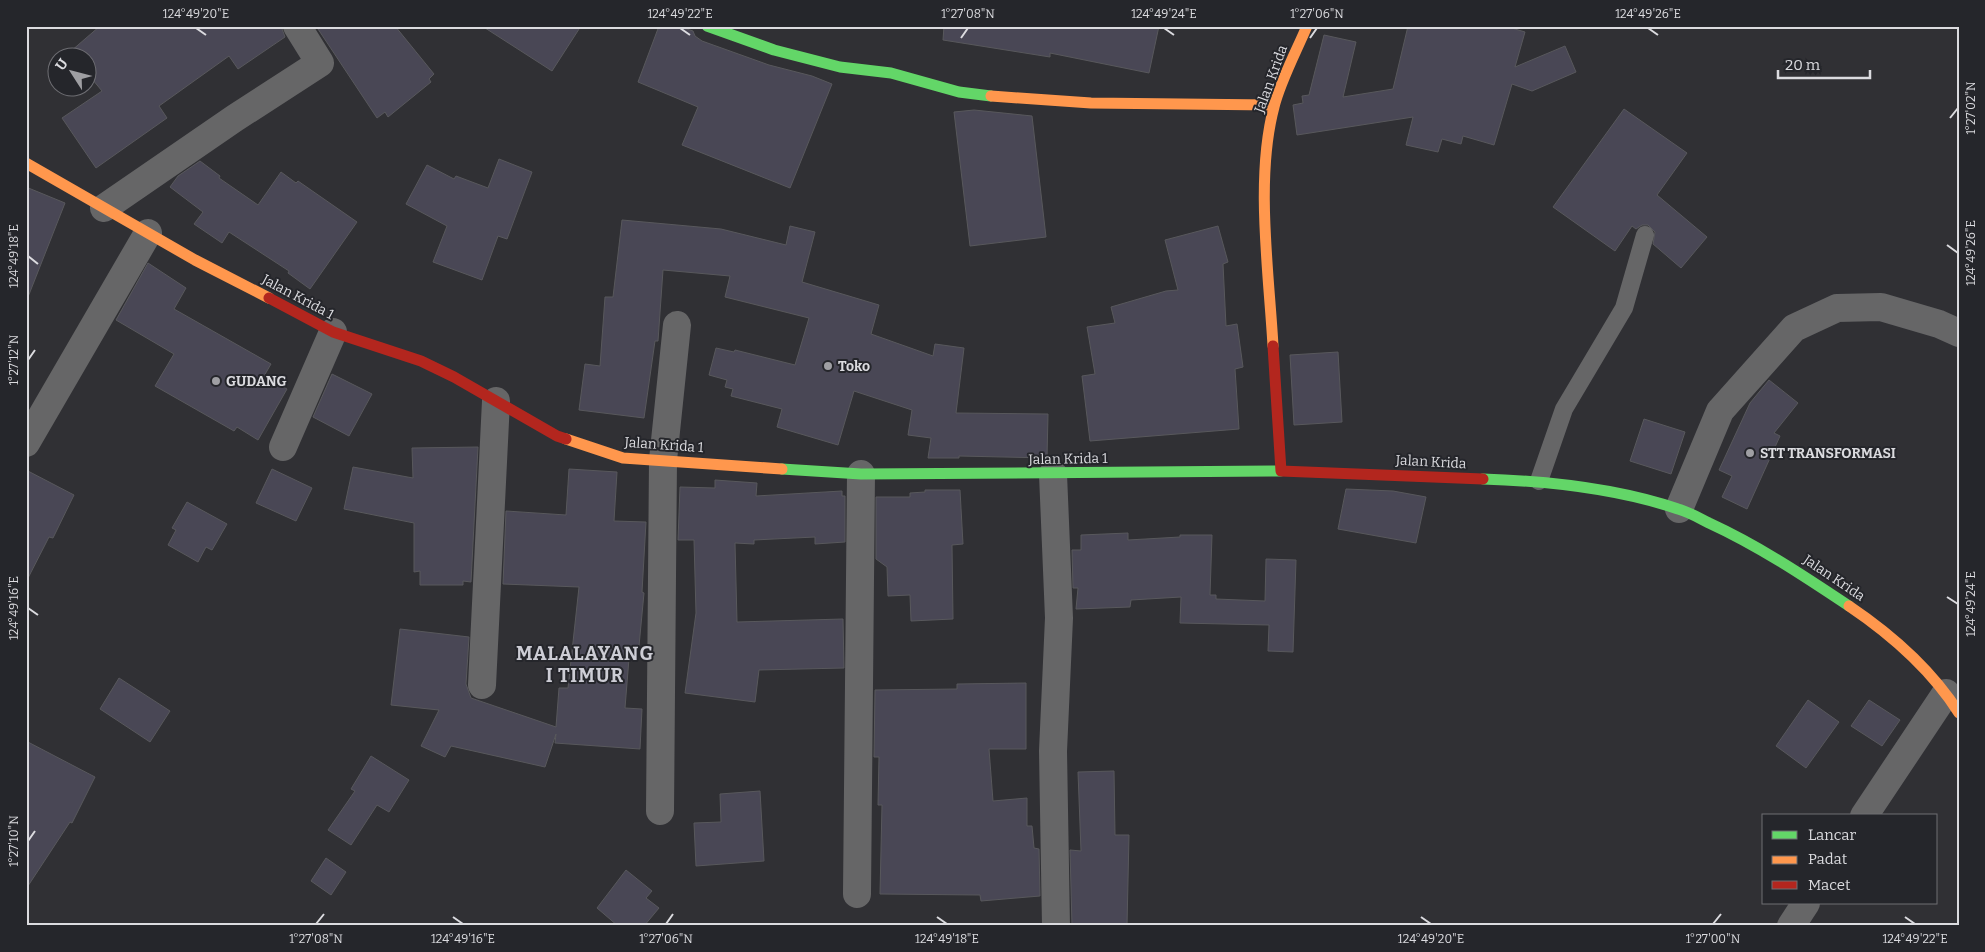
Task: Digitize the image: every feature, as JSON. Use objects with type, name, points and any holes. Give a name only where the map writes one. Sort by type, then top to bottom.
[{"type":"street","points":[[104,208],[235,118],[320,63],[297,26]]},
{"type":"street","points":[[707,26],[774,50],[840,67],[891,73],[959,92],[1010,100],[1092,104],[1274,105]]},
{"type":"street","name":"Jalan Krida","points":[[1307,26],[1274,105],[1268,133],[1265,207],[1281,471],[1539,481],[1615,493],[1679,509],[1731,533],[1787,564],[1862,615],[1906,649],[1952,703]]},
{"type":"street","name":"Jalan Krida 1","points":[[26,163],[148,233],[333,332],[421,361],[565,439],[623,458],[861,474],[1281,471]]},
{"type":"street","points":[[26,443],[148,233]]},
{"type":"street","points":[[1679,509],[1720,411],[1794,328],[1837,308],[1881,307],[1939,324],[1959,333]]},
{"type":"street","points":[[660,811],[663,460],[677,325]]},
{"type":"street","points":[[283,447],[333,332]]},
{"type":"street","points":[[482,685],[496,401]]},
{"type":"street","points":[[857,894],[861,474]]},
{"type":"street","points":[[1053,474],[1059,618],[1053,751],[1056,926]]},
{"type":"street","points":[[1866,814],[1952,703]]},
{"type":"street","points":[[1791,926],[1805,904]]},
{"type":"lane","points":[[1539,481],[1564,409],[1624,308],[1645,235]]},
{"type":"building","points":[[100,26],[281,26],[285,37],[238,69],[229,56],[159,106],[167,118],[96,168],[62,118],[92,98],[98,98],[98,94],[102,91],[98,86],[98,48],[75,48]]},
{"type":"building","points":[[316,26],[395,26],[434,74],[429,79],[431,82],[388,117],[385,112],[377,118]]},
{"type":"building","points":[[482,26],[581,26],[552,71]]},
{"type":"building","points":[[659,26],[677,26],[693,31],[695,36],[702,41],[769,65],[812,76],[832,84],[790,188],[682,145],[698,107],[638,82]]},
{"type":"building","points":[[944,26],[1159,26],[1149,73],[1050,53],[1050,57],[943,40]]},
{"type":"building","points":[[1408,26],[1505,26],[1525,32],[1515,67],[1565,46],[1576,72],[1532,91],[1512,84],[1494,145],[1463,136],[1461,144],[1442,139],[1438,152],[1406,145],[1413,117],[1297,135],[1293,105],[1303,103],[1302,96],[1309,95],[1324,35],[1356,42],[1343,97],[1393,89]]},
{"type":"building","points":[[1624,109],[1687,153],[1657,195],[1707,237],[1681,268],[1653,244],[1655,232],[1648,225],[1642,225],[1636,229],[1632,226],[1615,251],[1553,207]]},
{"type":"building","points":[[974,110],[1032,116],[1046,237],[970,246],[954,112]]},
{"type":"building","points":[[499,159],[532,172],[507,239],[498,236],[482,280],[433,262],[447,226],[406,204],[427,165],[454,179],[456,176],[488,188]]},
{"type":"building","points":[[200,161],[220,176],[219,178],[258,205],[281,172],[296,183],[298,181],[357,222],[310,289],[288,273],[289,271],[229,232],[222,243],[194,224],[203,212],[170,187],[178,176]]},
{"type":"building","points":[[26,187],[65,203],[28,297],[26,297]]},
{"type":"building","points":[[622,220],[721,229],[786,245],[790,226],[815,232],[802,282],[879,305],[871,334],[933,356],[935,344],[964,348],[956,413],[1048,414],[1047,458],[959,456],[959,458],[928,458],[931,438],[908,435],[912,410],[854,391],[838,445],[777,427],[782,409],[731,396],[733,389],[725,387],[727,380],[709,375],[716,348],[734,352],[735,350],[795,365],[809,318],[725,297],[730,276],[663,270],[658,341],[655,341],[644,418],[579,410],[585,364],[600,366],[605,297],[613,297]]},
{"type":"building","points":[[1218,226],[1228,262],[1223,264],[1226,326],[1237,324],[1243,367],[1235,369],[1239,429],[1090,441],[1082,376],[1095,374],[1087,327],[1115,323],[1111,307],[1166,291],[1178,290],[1165,240]]},
{"type":"building","name":"GUDANG","points":[[148,263],[186,288],[174,309],[271,364],[264,376],[287,389],[258,440],[237,427],[234,431],[155,386],[174,354],[116,320]]},
{"type":"building","points":[[1338,352],[1342,422],[1294,425],[1290,355]]},
{"type":"building","points":[[332,374],[372,394],[349,436],[313,417]]},
{"type":"building","points":[[1769,380],[1798,403],[1774,433],[1780,436],[1747,509],[1722,497],[1732,476],[1719,470],[1750,403]]},
{"type":"building","points":[[1644,419],[1685,432],[1671,474],[1630,461]]},
{"type":"building","points":[[478,447],[471,582],[463,581],[463,585],[420,585],[420,571],[414,572],[414,523],[344,509],[353,467],[413,478],[412,448]]},
{"type":"building","points":[[272,469],[312,488],[296,521],[256,503]]},
{"type":"building","points":[[569,469],[617,472],[614,521],[646,522],[642,592],[644,593],[639,646],[630,646],[625,708],[642,709],[640,749],[555,743],[556,734],[545,767],[451,746],[445,757],[421,746],[439,710],[391,705],[400,629],[469,637],[466,684],[471,698],[556,727],[559,688],[568,688],[579,587],[503,584],[506,511],[566,515]]},
{"type":"building","points":[[26,470],[74,495],[53,538],[49,537],[26,582]]},
{"type":"building","points":[[715,480],[757,483],[756,496],[842,491],[842,496],[845,496],[845,542],[815,544],[815,537],[754,540],[754,544],[735,543],[737,622],[843,619],[844,668],[759,670],[755,702],[685,693],[696,613],[694,540],[678,540],[680,487],[715,488]]},
{"type":"building","points":[[1346,489],[1393,491],[1426,497],[1416,543],[1338,529]]},
{"type":"building","points":[[925,490],[960,490],[963,544],[952,545],[953,619],[911,621],[910,595],[888,596],[887,567],[876,559],[876,497],[910,497],[910,493],[925,492]]},
{"type":"building","points":[[187,502],[227,524],[212,550],[206,547],[198,562],[168,545],[176,530],[172,528]]},
{"type":"building","points":[[1128,533],[1128,540],[1180,537],[1180,535],[1212,535],[1210,595],[1216,595],[1216,599],[1265,601],[1266,559],[1296,560],[1293,652],[1268,651],[1269,625],[1180,623],[1181,597],[1131,600],[1130,607],[1076,609],[1078,588],[1073,588],[1072,550],[1081,550],[1081,535]]},
{"type":"building","points":[[119,678],[170,711],[150,742],[100,709]]},
{"type":"building","points":[[1026,683],[1026,749],[989,749],[993,801],[1027,798],[1027,826],[1032,826],[1034,848],[1039,849],[1040,896],[981,901],[980,895],[880,894],[882,805],[878,805],[879,757],[874,757],[875,690],[957,689],[957,684]]},
{"type":"building","points":[[1808,700],[1839,722],[1806,768],[1776,746]]},
{"type":"building","points":[[1869,700],[1900,720],[1882,746],[1851,726]]},
{"type":"building","points":[[26,741],[95,777],[72,823],[70,822],[26,889]]},
{"type":"building","points":[[371,756],[409,780],[389,812],[377,805],[351,845],[328,830],[355,791],[351,789]]},
{"type":"building","points":[[1114,771],[1115,835],[1129,835],[1127,926],[1072,926],[1070,850],[1081,851],[1078,772]]},
{"type":"building","points":[[760,791],[764,861],[696,866],[694,823],[721,822],[720,794]]},
{"type":"building","points":[[326,858],[346,872],[331,895],[311,881]]},
{"type":"building","points":[[626,870],[652,891],[646,898],[659,908],[644,926],[618,926],[597,908]]},
{"type":"traffic: fast","points":[[707,26],[774,50],[840,67],[891,73],[959,92],[991,96]]},
{"type":"traffic: fast","points":[[782,469],[861,474],[1281,471]]},
{"type":"traffic: fast","points":[[1483,479],[1582,487],[1631,496],[1682,510],[1763,551],[1849,606]]},
{"type":"traffic: slow","points":[[1273,346],[1264,195],[1268,135],[1280,87],[1307,26]]},
{"type":"traffic: slow","points":[[991,96],[1091,103],[1274,105]]},
{"type":"traffic: slow","points":[[26,163],[195,260],[269,298]]},
{"type":"traffic: slow","points":[[566,439],[623,458],[782,469]]},
{"type":"traffic: slow","points":[[1849,606],[1910,654],[1936,682],[1959,713]]},
{"type":"traffic: jam","points":[[269,298],[333,332],[421,361],[454,377],[557,436],[566,439]]},
{"type":"traffic: jam","points":[[1273,346],[1281,471],[1483,479]]},
{"type":"place","name":"Toko","points":[[828,366]]},
{"type":"place","name":"GUDANG","points":[[216,381]]},
{"type":"place","name":"STT TRANSFORMASI","points":[[1750,453]]},
{"type":"district","name":"MALALAYANG I TIMUR","points":[[585,664]]}]
